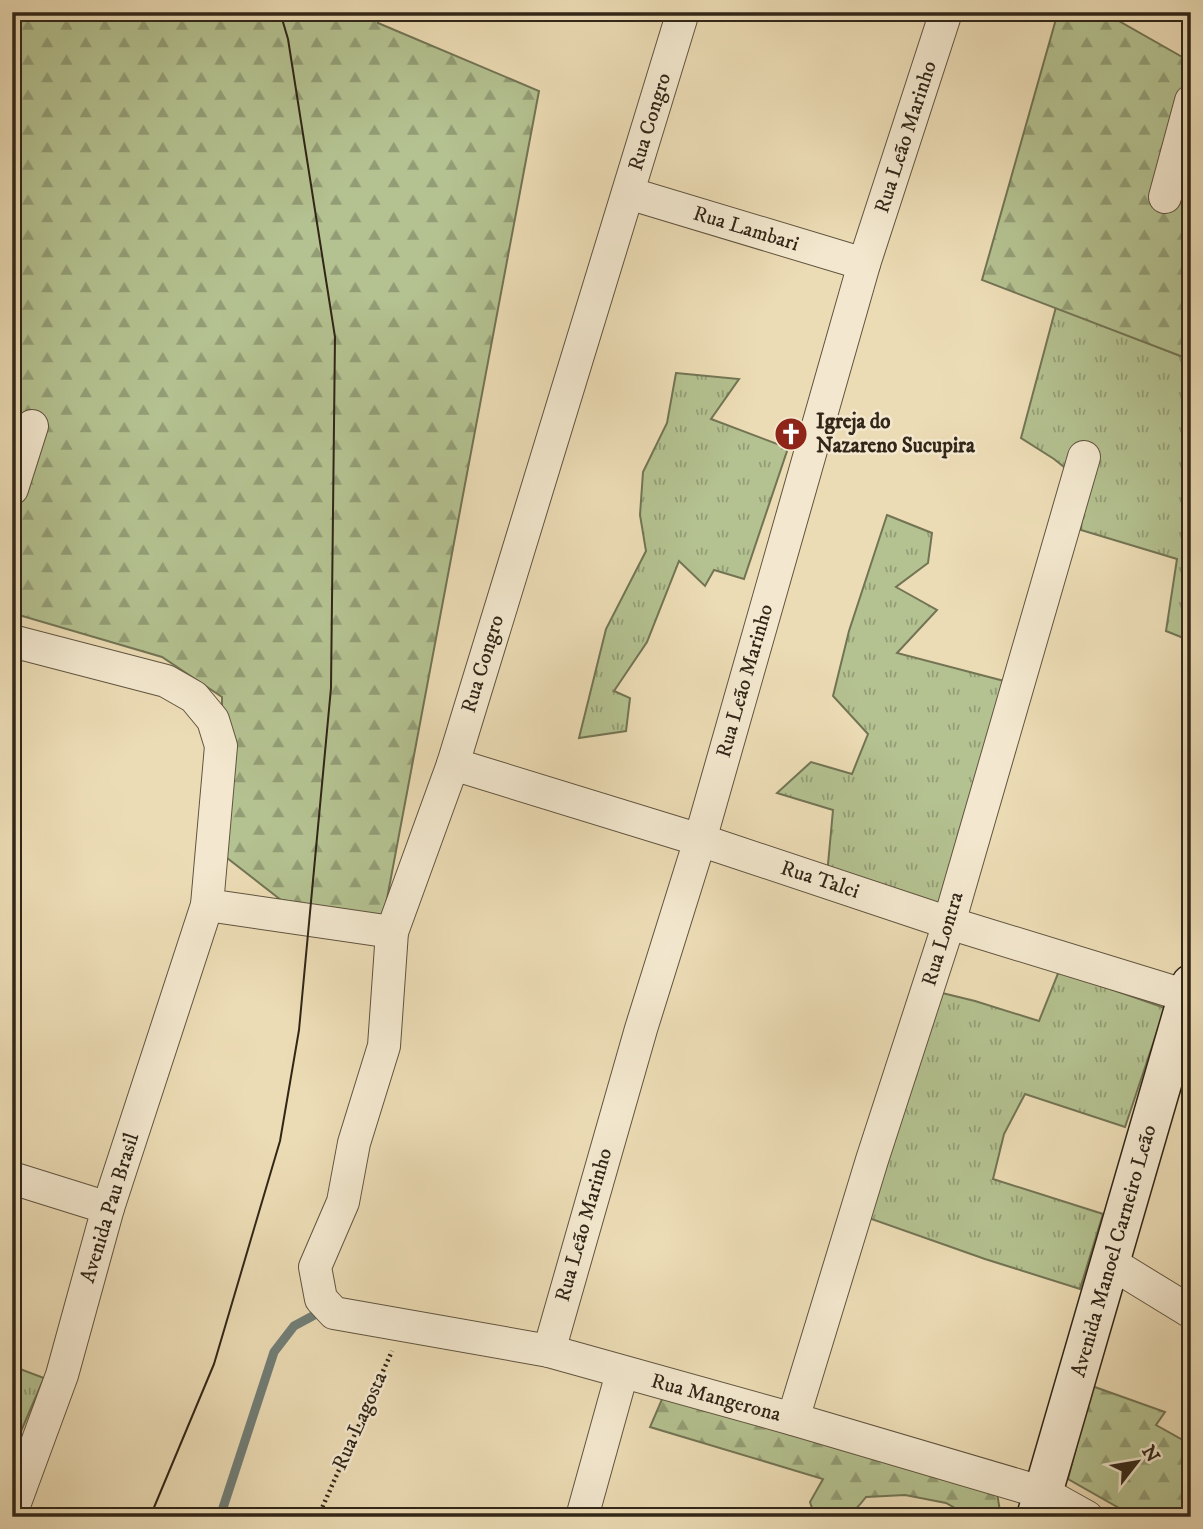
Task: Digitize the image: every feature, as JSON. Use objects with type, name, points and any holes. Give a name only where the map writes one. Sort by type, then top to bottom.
[{"type":"main road","name":"Avenida Manoel Carneiro Leão","points":[[1040,1505],[1189,990]]},
{"type":"street","name":"Rua Congro","points":[[334,1312],[321,1299],[315,1267],[343,1202],[354,1143],[384,1046],[392,932],[453,764],[683,12]]},
{"type":"street","name":"Rua Leão Marinho","points":[[549,1351],[629,1069],[700,840],[864,264],[946,12]]},
{"type":"street","points":[[1165,197],[1191,101]]},
{"type":"street","name":"Rua Lambari","points":[[628,193],[864,264]]},
{"type":"street","points":[[12,489],[32,426]]},
{"type":"street","name":"Rua Lontra","points":[[793,1419],[872,1160],[949,923],[1084,457]]},
{"type":"street","name":"Avenida Pau Brasil","points":[[12,641],[166,681],[194,697],[213,720],[221,746],[207,905],[108,1208],[62,1375],[12,1511]]},
{"type":"street","name":"Rua Talci","points":[[453,764],[700,840],[949,923],[1189,990]]},
{"type":"street","points":[[207,905],[392,932]]},
{"type":"street","points":[[12,1178],[108,1208]]},
{"type":"street","points":[[1111,1264],[1191,1312]]},
{"type":"street","name":"Rua Mangerona","points":[[334,1312],[549,1351],[793,1419],[1040,1505],[1087,1517]]},
{"type":"street","points":[[582,1517],[622,1373]]},
{"type":"path","name":"Rua Lagosta","points":[[318,1517],[403,1326]]},
{"type":"green space","points":[[12,12],[378,12],[378,23],[539,91],[383,920],[281,900],[222,854],[222,697],[162,657],[12,613]]},
{"type":"green space","points":[[1058,12],[1103,12],[1191,62],[1191,360],[982,280]]},
{"type":"green space","points":[[1056,307],[1191,360],[1191,641],[1166,631],[1177,559],[1081,530],[1084,483],[1021,438]]},
{"type":"green space","points":[[676,373],[739,379],[711,419],[788,448],[744,579],[714,570],[705,586],[679,561],[647,642],[614,691],[630,698],[626,731],[579,738],[606,629],[646,551],[640,515],[643,472],[667,423]]},
{"type":"green space","points":[[887,515],[932,533],[928,563],[896,587],[937,610],[897,653],[1008,682],[944,906],[827,875],[833,810],[777,793],[811,762],[852,774],[868,734],[833,696],[849,631]]},
{"type":"green space","points":[[1059,971],[1165,1008],[1125,1127],[1025,1094],[1004,1134],[993,1179],[1103,1214],[1080,1289],[860,1215],[938,992],[1039,1021]]},
{"type":"green space","points":[[12,1366],[44,1378],[12,1452]]},
{"type":"green space","points":[[1092,1386],[1165,1412],[1156,1425],[1191,1442],[1191,1468],[1183,1511],[1191,1517],[1135,1517],[1068,1479]]},
{"type":"green space","points":[[663,1397],[997,1493],[1001,1517],[971,1517],[946,1503],[905,1495],[866,1497],[844,1516],[815,1517],[810,1502],[823,1479],[650,1427]]},
{"type":"waterway","points":[[220,1517],[274,1352],[294,1326],[320,1312]]},
{"type":"tram line","points":[[150,1517],[214,1364],[280,1141],[299,1030],[331,688],[335,337],[288,39],[280,12]]},
{"type":"place","name":"Igreja do Nazareno Sucupira","points":[[791,434]]}]
